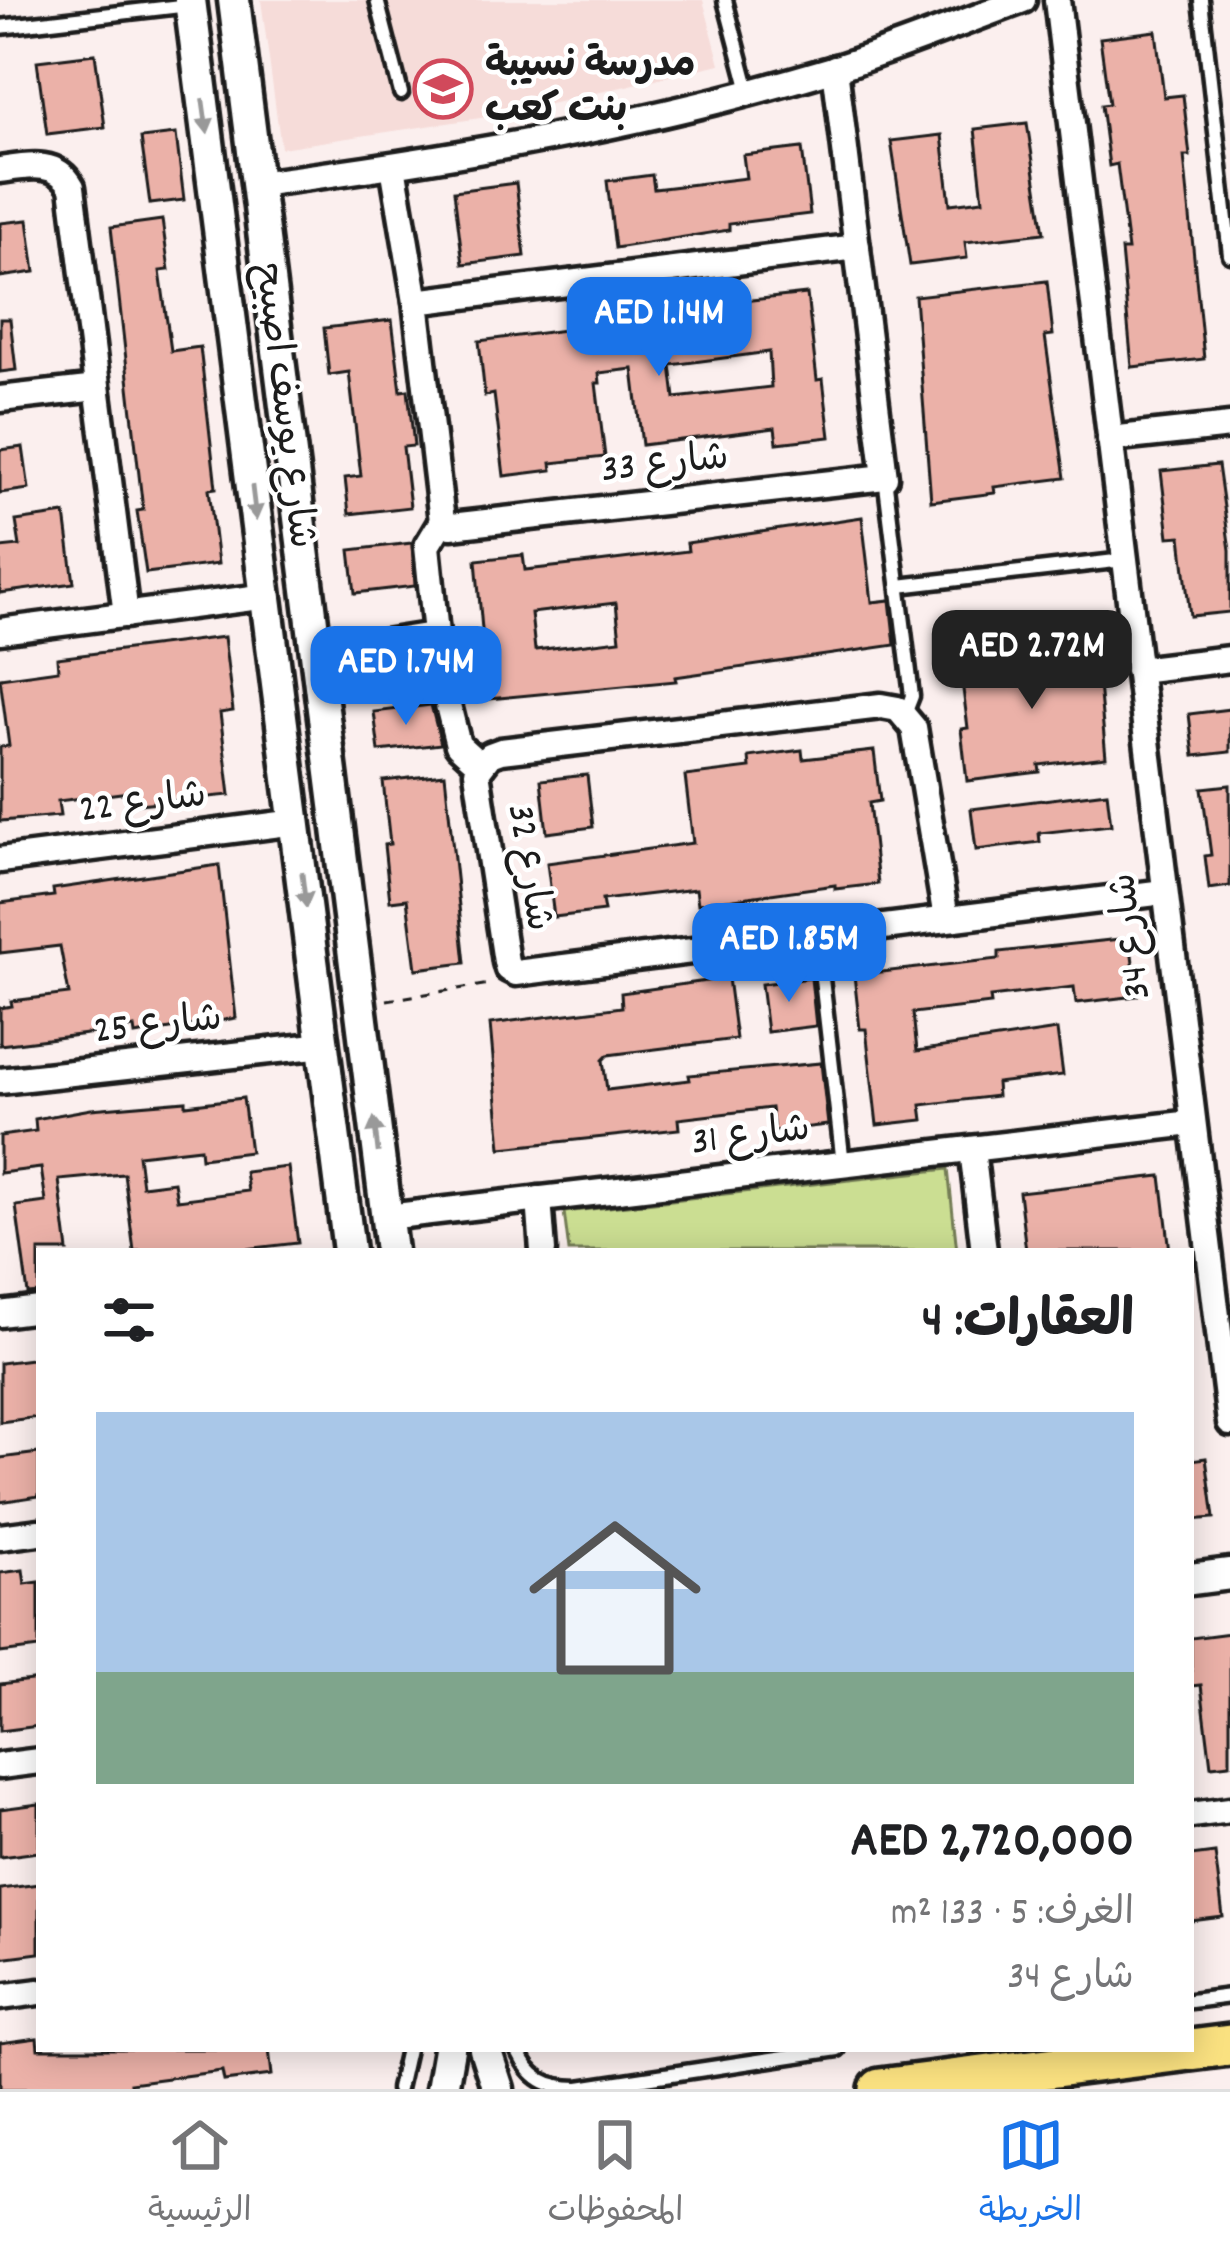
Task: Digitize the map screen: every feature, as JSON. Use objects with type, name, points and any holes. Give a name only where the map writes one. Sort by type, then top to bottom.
[{"type":"highway","points":[[1194,2050],[1230,2045]]},
{"type":"highway","points":[[880,2089],[1174,2052]]},
{"type":"street","name":"شارع يوسف اصبيح","points":[[234,0],[391,1248]]},
{"type":"street","points":[[258,184],[393,166],[658,113],[835,68],[1022,0]]},
{"type":"street","name":"شارع 34","points":[[1057,0],[1192,1123],[1224,1337],[1230,1424]]},
{"type":"street","name":"شارع يوسف اصبيح","points":[[190,2],[349,1248]]},
{"type":"street","points":[[835,68],[885,477]]},
{"type":"street","points":[[393,166],[416,302],[442,521],[427,545],[433,629],[458,745],[480,765]]},
{"type":"street","points":[[0,170],[46,167],[61,172],[72,187],[125,615]]},
{"type":"street","points":[[416,302],[857,247]]},
{"type":"street","points":[[0,399],[97,388]]},
{"type":"street","points":[[1110,439],[1230,425]]},
{"type":"street","name":"شارع 33","points":[[442,521],[451,526],[885,477]]},
{"type":"street","points":[[0,631],[268,596]]},
{"type":"street","points":[[1138,670],[1230,659]]},
{"type":"street","name":"شارع 32","points":[[905,715],[881,706],[490,755],[480,765],[477,780],[511,970],[520,973],[1164,892]]},
{"type":"street","points":[[905,715],[914,728],[946,918]]},
{"type":"street","name":"شارع 22","points":[[0,860],[296,822]]},
{"type":"street","points":[[310,935],[327,946],[345,939],[350,930]]},
{"type":"street","points":[[317,987],[331,974],[340,974],[358,993]]},
{"type":"street","name":"شارع 25","points":[[0,1081],[323,1045]]},
{"type":"street","name":"شارع 31","points":[[387,1217],[1192,1123]]},
{"type":"street","points":[[972,1148],[984,1248]]},
{"type":"street","points":[[539,1199],[543,1248]]},
{"type":"street","points":[[0,1314],[36,1309]]},
{"type":"street","points":[[0,1537],[36,1532]]},
{"type":"street","points":[[1194,1579],[1230,1574]]},
{"type":"street","points":[[0,1766],[36,1761]]},
{"type":"street","points":[[1194,1815],[1230,1810]]},
{"type":"street","points":[[0,1997],[36,1992]]},
{"type":"street","points":[[442,2089],[448,2052]]},
{"type":"street","points":[[485,2052],[498,2089]]},
{"type":"lane","points":[[377,0],[400,93]]},
{"type":"lane","points":[[725,0],[749,91]]},
{"type":"lane","points":[[1201,0],[1230,255]]},
{"type":"lane","points":[[0,27],[190,2]]},
{"type":"lane","points":[[885,477],[912,696],[905,715]]},
{"type":"lane","points":[[898,586],[1124,560]]},
{"type":"lane","points":[[346,643],[433,629]]},
{"type":"lane","points":[[817,934],[843,1164]]},
{"type":"lane","points":[[1194,2001],[1230,1996]]},
{"type":"lane","points":[[398,2089],[406,2052]]},
{"type":"lane","points":[[518,2052],[540,2082],[579,2088],[818,2052]]},
{"type":"path","points":[[358,993],[478,988],[499,981],[511,970]]},
{"type":"shaded area","name":"مدرسة نسيبة بنت كعب","points":[[261,0],[703,0],[720,64],[507,114],[281,148]]},
{"type":"green space","points":[[948,1169],[957,1248],[569,1248],[564,1212]]},
{"type":"building","points":[[1156,31],[1164,97],[1183,95],[1190,156],[1184,156],[1204,359],[1132,367],[1121,250],[1128,250],[1117,164],[1109,166],[1101,105],[1109,104],[1100,38]]},
{"type":"building","points":[[95,54],[105,127],[47,134],[37,61]]},
{"type":"building","points":[[1027,123],[1044,233],[965,242],[967,258],[910,265],[891,141],[942,135],[950,204],[983,200],[975,129]]},
{"type":"building","points":[[176,134],[184,200],[150,204],[141,138]]},
{"type":"building","points":[[802,148],[810,214],[729,224],[729,230],[615,248],[607,181],[652,175],[654,189],[746,178],[743,155]]},
{"type":"building","points":[[516,183],[525,256],[463,264],[454,191]]},
{"type":"building","points":[[28,220],[35,272],[0,277],[0,223]]},
{"type":"building","points":[[162,220],[169,270],[160,271],[171,351],[200,347],[216,488],[209,489],[218,564],[146,573],[111,227]]},
{"type":"building","points":[[1047,281],[1053,335],[1045,336],[1065,478],[931,501],[915,296]]},
{"type":"building","points":[[807,294],[817,380],[823,379],[830,437],[777,443],[775,428],[642,445],[633,369],[599,373],[600,383],[596,383],[605,457],[551,463],[552,470],[504,476],[494,394],[485,396],[479,341],[619,323],[618,310],[742,296],[742,301]],"holes":[[[769,352],[771,387],[675,398],[671,365]]]},
{"type":"building","points":[[0,319],[10,319],[16,370],[0,372]]},
{"type":"building","points":[[392,320],[401,391],[408,390],[414,446],[403,447],[410,507],[349,514],[345,478],[361,476],[349,372],[329,375],[324,328]]},
{"type":"building","points":[[23,447],[29,489],[0,493],[0,450]]},
{"type":"building","points":[[1218,465],[1230,550],[1230,612],[1190,616],[1181,536],[1169,537],[1161,471]]},
{"type":"building","points":[[65,514],[74,583],[0,593],[0,548],[20,546],[16,521]]},
{"type":"building","points":[[862,517],[872,602],[890,600],[895,645],[675,677],[676,681],[488,699],[476,560],[523,555],[525,570],[688,551],[687,543]],"holes":[[[616,603],[620,640],[535,650],[531,613]]]},
{"type":"building","points":[[412,543],[415,586],[355,593],[350,550]]},
{"type":"building","points":[[224,637],[233,711],[220,713],[230,795],[138,804],[137,791],[58,801],[60,816],[0,821],[0,747],[9,746],[0,678],[58,670],[57,658]]},
{"type":"building","points":[[1095,643],[1106,757],[967,781],[961,729],[968,728],[960,666]]},
{"type":"building","points":[[431,705],[441,744],[379,751],[374,712]]},
{"type":"building","points":[[1230,709],[1230,752],[1194,756],[1189,714]]},
{"type":"building","points":[[802,750],[803,759],[874,751],[880,801],[869,803],[878,884],[835,889],[835,885],[698,904],[696,889],[602,900],[604,911],[554,917],[547,863],[693,843],[685,776],[750,768],[749,757]]},
{"type":"building","points":[[445,774],[465,963],[416,969],[407,899],[390,901],[383,781]]},
{"type":"building","points":[[587,775],[593,827],[547,833],[541,780]]},
{"type":"building","points":[[1230,785],[1230,886],[1209,889],[1205,856],[1211,855],[1202,788]]},
{"type":"building","points":[[1107,792],[1111,825],[1039,833],[1040,842],[976,850],[971,809]]},
{"type":"building","points":[[219,865],[236,1018],[135,1035],[134,1028],[0,1045],[0,1008],[12,1006],[11,1001],[69,994],[60,946],[0,953],[0,903],[54,896],[53,889]]},
{"type":"building","points":[[1130,938],[1137,996],[1076,1003],[1074,987],[913,1013],[917,1051],[1057,1030],[1063,1075],[996,1083],[997,1096],[921,1105],[923,1120],[877,1125],[866,1029],[860,1029],[854,975]]},
{"type":"building","points":[[728,978],[736,1039],[608,1055],[603,1060],[607,1090],[690,1080],[689,1075],[821,1063],[828,1125],[774,1131],[771,1108],[678,1119],[679,1129],[501,1148],[490,1024],[622,1007],[621,993]]},
{"type":"building","points":[[811,978],[816,1026],[767,1032],[761,984]]},
{"type":"building","points":[[243,1098],[250,1152],[201,1158],[200,1148],[138,1155],[142,1186],[174,1182],[177,1200],[248,1191],[245,1172],[288,1167],[298,1243],[255,1248],[134,1248],[124,1174],[59,1180],[68,1248],[36,1248],[36,1293],[28,1294],[16,1206],[46,1202],[41,1168],[0,1173],[0,1136],[36,1131],[35,1119],[91,1109],[186,1101],[186,1105]]},
{"type":"building","points":[[1161,1176],[1170,1248],[1026,1248],[1019,1192]]},
{"type":"building","points":[[36,1358],[36,1417],[0,1422],[0,1363]]},
{"type":"building","points":[[36,1453],[36,1496],[0,1502],[0,1458]]},
{"type":"building","points":[[1206,1458],[1214,1518],[1194,1520],[1194,1460]]},
{"type":"building","points":[[23,1570],[25,1584],[36,1582],[36,1648],[0,1653],[0,1573]]},
{"type":"building","points":[[1230,1633],[1230,1764],[1211,1766],[1201,1685],[1194,1686],[1194,1638]]},
{"type":"building","points":[[36,1679],[36,1726],[0,1731],[0,1684]]},
{"type":"building","points":[[36,1804],[36,1852],[0,1857],[0,1809]]},
{"type":"building","points":[[1215,1853],[1223,1917],[1194,1921],[1194,1856]]},
{"type":"building","points":[[36,1884],[36,1953],[0,1958],[0,1889]]},
{"type":"building","points":[[36,2038],[36,2052],[269,2052],[272,2075],[224,2081],[222,2071],[130,2083],[131,2089],[0,2089],[0,2043]]},
{"type":"place","name":"مدرسة نسيبة بنت كعب","points":[[443,89]]}]
